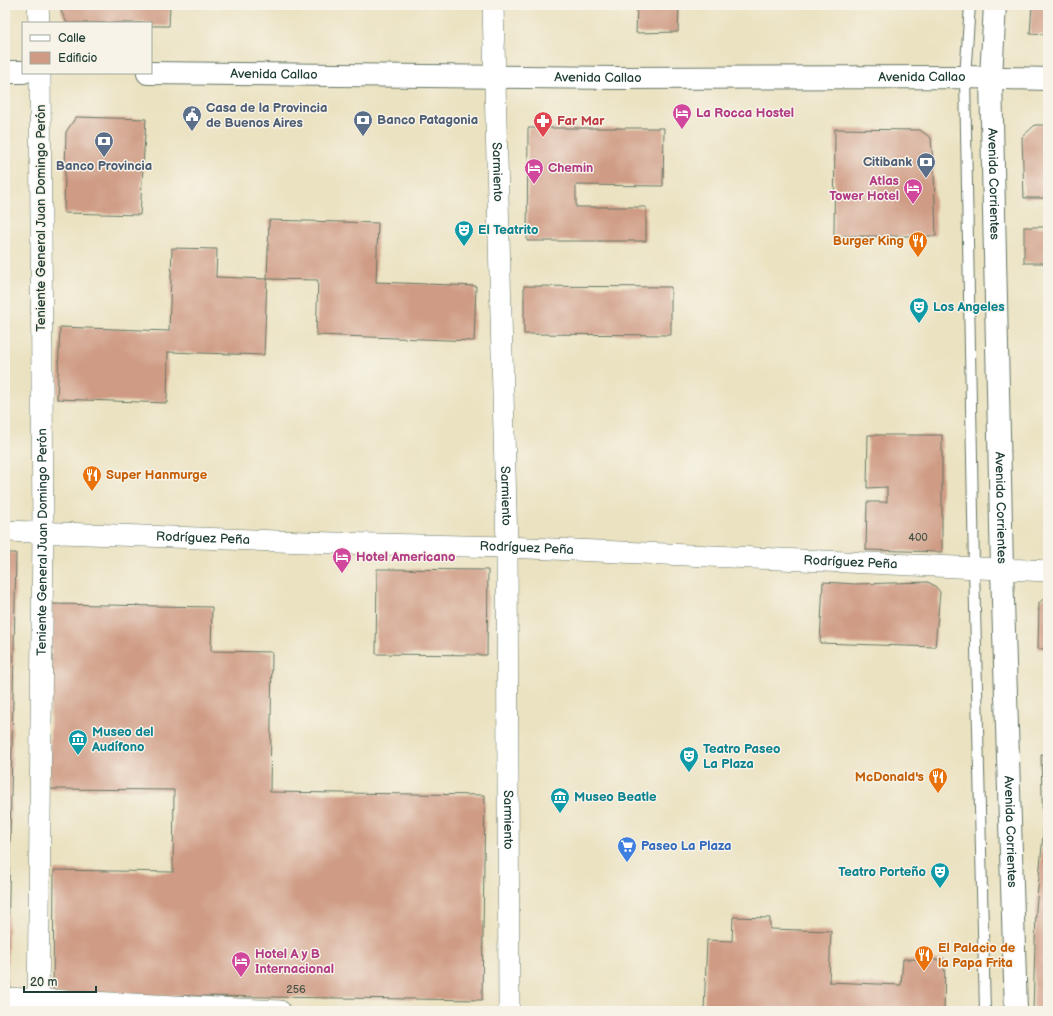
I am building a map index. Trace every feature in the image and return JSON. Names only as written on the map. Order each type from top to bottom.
[{"type":"main road","name":"Avenida Corrientes","points":[[995,5],[991,77],[1002,569],[1016,1011]]},
{"type":"main road","points":[[5,72],[22,72]]},
{"type":"main road","name":"Avenida Callao","points":[[152,73],[616,78],[991,77],[1048,79]]},
{"type":"street","points":[[38,5],[39,22]]},
{"type":"street","name":"Sarmiento","points":[[493,5],[507,547],[509,1011]]},
{"type":"street","name":"Teniente General Juan Domingo Perón","points":[[37,1005],[43,533],[40,74]]},
{"type":"street","name":"Rodríguez Peña","points":[[5,531],[334,543],[507,547],[1048,571]]},
{"type":"street","points":[[5,998],[37,1005],[280,1011]]},
{"type":"lane","name":"Avenida Corrientes","points":[[970,5],[965,77],[974,568],[985,1011]]},
{"type":"building","points":[[61,5],[170,5],[169,26],[152,26],[152,22],[66,22],[61,11]]},
{"type":"building","points":[[637,5],[679,5],[678,32],[636,33]]},
{"type":"building","points":[[1032,5],[1048,5],[1048,35],[1030,34]]},
{"type":"building","name":"Banco Provincia","points":[[76,117],[146,119],[140,215],[64,213],[66,132]]},
{"type":"building","points":[[1035,125],[1048,125],[1048,198],[1024,198],[1022,137]]},
{"type":"building","points":[[528,128],[664,128],[663,186],[576,185],[576,207],[646,207],[646,241],[527,241]]},
{"type":"building","points":[[835,129],[920,130],[931,138],[934,173],[936,236],[834,236]]},
{"type":"building","points":[[269,220],[378,223],[376,282],[476,286],[474,341],[316,335],[318,280],[267,279]]},
{"type":"building","points":[[1024,227],[1048,227],[1048,263],[1024,263]]},
{"type":"building","points":[[172,248],[217,249],[216,277],[267,279],[264,355],[168,352],[167,403],[57,399],[60,327],[169,331]]},
{"type":"building","points":[[524,286],[671,287],[671,335],[524,334]]},
{"type":"building","points":[[868,435],[942,435],[942,552],[866,550],[867,502],[887,502],[887,487],[867,488]]},
{"type":"building","points":[[5,553],[16,553],[7,989],[5,989]]},
{"type":"building","points":[[377,569],[488,570],[487,655],[376,654]]},
{"type":"building","points":[[823,582],[855,584],[928,582],[935,586],[940,592],[935,647],[820,643]]},
{"type":"building","points":[[1048,595],[1048,649],[1038,649],[1039,603]]},
{"type":"building","points":[[52,604],[212,607],[211,651],[272,652],[270,792],[485,795],[482,1000],[53,994],[54,870],[173,872],[174,790],[49,789]]},
{"type":"building","points":[[1041,754],[1048,755],[1048,1011],[1033,1011],[1036,909],[1043,835]]},
{"type":"building","points":[[733,917],[770,918],[770,929],[831,931],[829,982],[901,985],[903,959],[945,960],[944,1011],[704,1011],[707,940],[732,941]]},
{"type":"place","name":"La Rocca Hostel","points":[[682,130]]},
{"type":"place","name":"Casa de la Provincia de Buenos Aires","points":[[192,132]]},
{"type":"place","name":"Banco Patagonia","points":[[363,137]]},
{"type":"place","name":"Far Mar","points":[[543,138]]},
{"type":"place","name":"Banco Provincia","points":[[104,158]]},
{"type":"place","name":"Citibank","points":[[926,179]]},
{"type":"place","name":"Chemin","points":[[534,185]]},
{"type":"place","name":"Atlas Tower Hotel","points":[[913,205]]},
{"type":"place","name":"El Teatrito","points":[[464,247]]},
{"type":"place","name":"Burger King","points":[[918,258]]},
{"type":"place","name":"Los Angeles","points":[[919,324]]},
{"type":"place","name":"Super Hanmurge","points":[[92,492]]},
{"type":"place","name":"Hotel Americano","points":[[342,574]]},
{"type":"place","name":"Museo del Audífono","points":[[78,756]]},
{"type":"place","name":"Teatro Paseo La Plaza","points":[[689,773]]},
{"type":"place","name":"McDonald's","points":[[938,794]]},
{"type":"place","name":"Museo Beatle","points":[[560,814]]},
{"type":"place","name":"Paseo La Plaza","points":[[627,863]]},
{"type":"place","name":"Teatro Porteño","points":[[940,889]]},
{"type":"place","name":"El Palacio de la Papa Frita","points":[[924,972]]},
{"type":"place","name":"Hotel A y B Internacional","points":[[241,978]]}]
